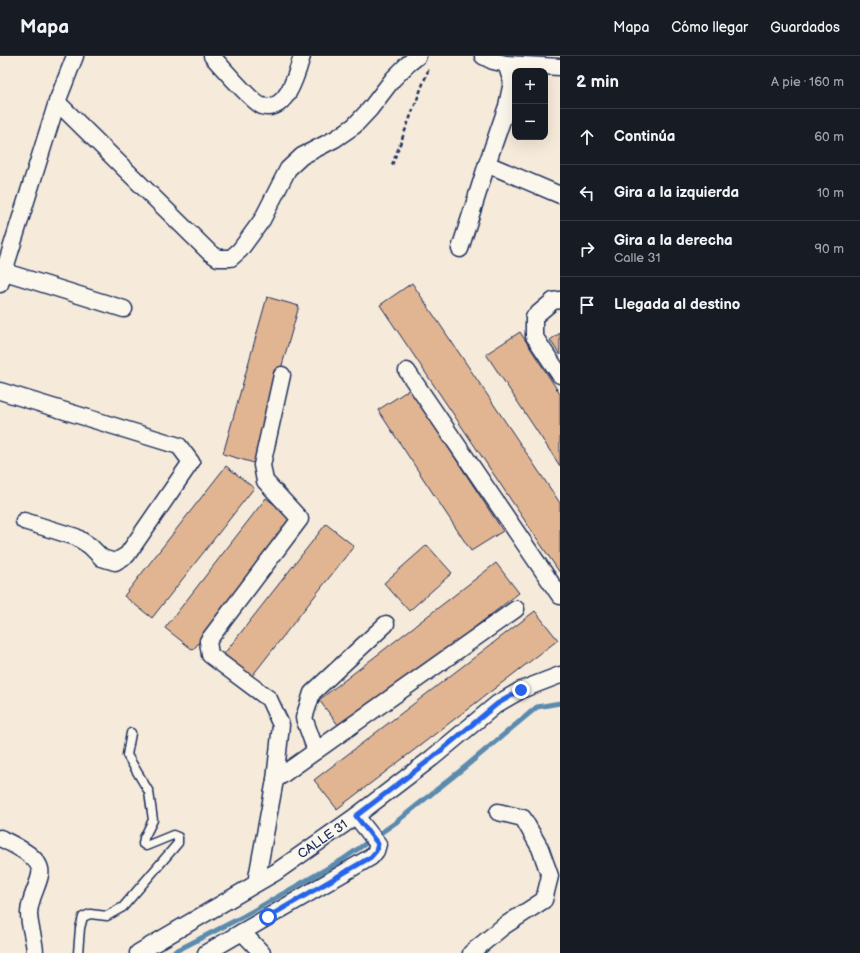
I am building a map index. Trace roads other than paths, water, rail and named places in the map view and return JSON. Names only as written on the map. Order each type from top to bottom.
[{"type":"street","points":[[75,56],[57,102],[2,278],[124,309]]},
{"type":"street","points":[[212,56],[261,106],[272,107],[285,98],[296,77],[302,56]]},
{"type":"street","points":[[483,56],[493,61],[506,64],[560,67]]},
{"type":"street","points":[[57,102],[209,252],[218,258],[230,258],[240,250],[262,220],[288,169],[302,156],[335,139],[354,126],[370,110],[393,79],[408,64],[425,60]]},
{"type":"street","points":[[460,249],[507,106],[512,82],[506,64]]},
{"type":"street","points":[[487,164],[560,195]]},
{"type":"street","points":[[560,300],[554,302],[534,317],[534,336],[560,375]]},
{"type":"street","points":[[407,370],[560,596]]},
{"type":"street","points":[[256,883],[275,780],[281,725],[269,699],[210,655],[208,642],[300,519],[265,481],[262,465],[282,375]]},
{"type":"street","points":[[0,391],[179,446],[191,462],[127,555],[115,562],[102,558],[90,546],[76,537],[24,521]]},
{"type":"street","points":[[275,780],[516,608]]},
{"type":"street","points":[[316,751],[304,718],[312,692],[386,624]]},
{"type":"street","name":"CALLE 31","points":[[138,953],[276,872],[356,816],[432,758],[497,704],[521,690],[560,675]]},
{"type":"street","points":[[471,953],[504,926],[544,900],[550,876],[540,848],[523,818],[498,812]]},
{"type":"street","points":[[206,953],[371,857],[376,851],[378,844],[356,816]]},
{"type":"street","points":[[0,838],[18,847],[32,857],[40,866],[41,874],[31,899],[29,915],[35,953]]},
{"type":"street","points":[[242,932],[262,953]]},
{"type":"lane","points":[[78,953],[80,928],[84,917],[90,914],[107,916],[122,908],[178,842],[178,837],[173,835],[146,846],[143,844],[144,838],[153,820],[150,792],[127,756],[130,733]]},
{"type":"waterway","points":[[172,953],[244,916],[342,860],[395,823],[537,707],[560,703]]}]
